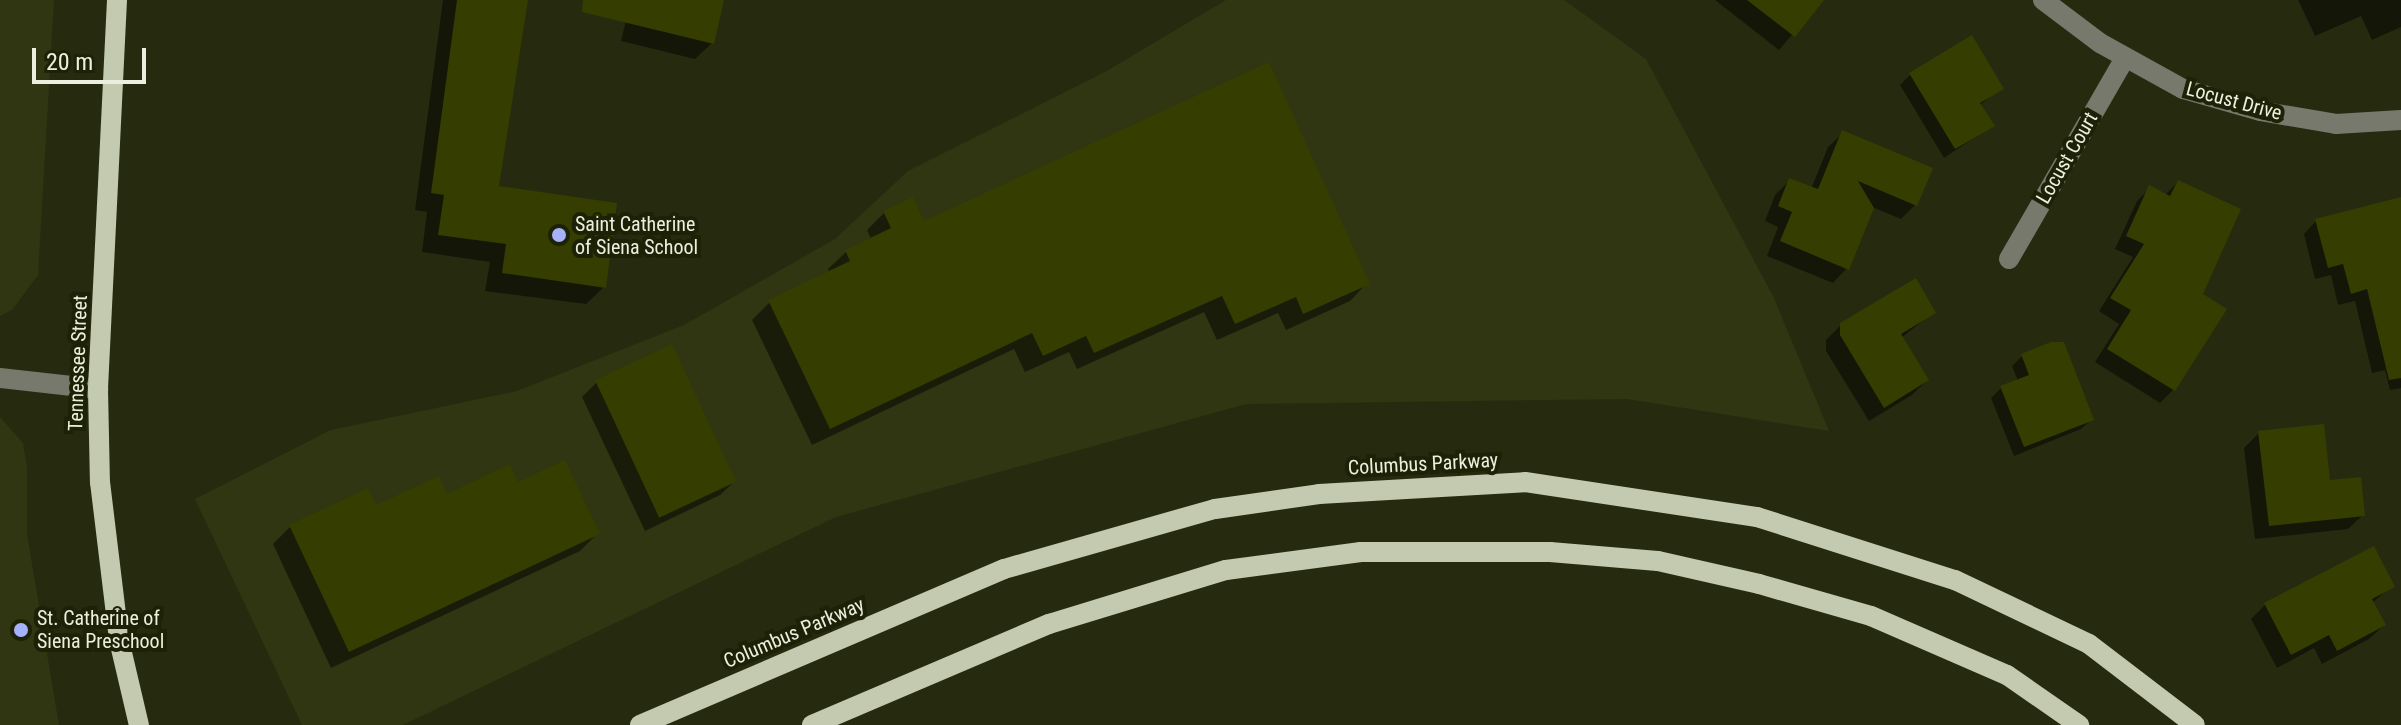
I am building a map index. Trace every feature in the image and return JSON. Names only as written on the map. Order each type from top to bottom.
[{"type":"main road","name":"Tennessee Street","points":[[117,0],[98,389],[100,482],[119,640],[139,725]]},
{"type":"main road","name":"Columbus Parkway","points":[[640,725],[1004,569],[1215,509],[1319,494],[1525,482],[1757,517],[1955,580],[2089,644],[2195,725]]},
{"type":"main road","points":[[812,725],[1049,624],[1226,570],[1361,552],[1534,552],[1658,561],[1759,584],[1871,616],[2007,675],[2079,725]]},
{"type":"street","name":"Locust Drive","points":[[2043,0],[2125,58],[2183,89],[2260,111],[2336,124],[2401,120]]},
{"type":"street","name":"Locust Court","points":[[2009,259],[2125,58]]},
{"type":"street","points":[[0,378],[98,389]]},
{"type":"shaded area","points":[[0,0],[54,0],[38,275],[12,310],[0,316]]},
{"type":"shaded area","points":[[1226,0],[1564,0],[1646,59],[1773,296],[1829,431],[1627,399],[1246,404],[836,517],[403,725],[302,725],[195,499],[331,430],[517,391],[684,325],[835,239],[908,171],[1105,72]]},
{"type":"shaded area","name":"St. Catherine of Siena Preschool","points":[[0,417],[23,443],[27,467],[27,534],[59,725],[0,725]]},
{"type":"building","points":[[457,0],[528,0],[499,186],[617,203],[606,288],[502,273],[506,244],[438,235],[444,195],[431,193]]},
{"type":"building","points":[[583,0],[724,0],[714,44],[582,12]]},
{"type":"building","points":[[1747,0],[1824,0],[1795,37]]},
{"type":"building","points":[[1972,35],[2004,89],[1980,103],[1995,126],[1955,149],[1909,73]]},
{"type":"building","points":[[1269,62],[1370,284],[1303,314],[1296,297],[1235,324],[1222,296],[1094,353],[1086,336],[1043,356],[1032,333],[830,429],[768,300],[850,261],[845,250],[891,228],[883,211],[913,197],[924,221]]},
{"type":"building","points":[[1842,130],[1933,168],[1917,206],[1858,181],[1874,208],[1849,270],[1780,241],[1792,212],[1778,206],[1789,178],[1818,189]]},
{"type":"building","points":[[2178,180],[2241,209],[2203,294],[2227,309],[2175,391],[2107,349],[2131,310],[2110,298],[2144,244],[2126,236],[2149,185],[2170,196]]},
{"type":"building","points":[[2401,197],[2401,378],[2389,380],[2367,289],[2351,294],[2343,264],[2328,268],[2315,219]]},
{"type":"building","points":[[1916,278],[1936,313],[1901,334],[1929,380],[1884,408],[1840,335],[1840,323]]},
{"type":"building","points":[[2051,342],[2064,342],[2094,420],[2024,447],[2000,386],[2029,375],[2021,354]]},
{"type":"building","points":[[672,344],[736,482],[659,518],[595,380]]},
{"type":"building","points":[[2324,424],[2330,480],[2361,477],[2365,516],[2269,526],[2258,431]]},
{"type":"building","points":[[565,460],[600,534],[349,652],[289,525],[368,488],[376,505],[439,476],[447,494],[510,464],[518,482]]},
{"type":"building","points":[[2374,546],[2395,587],[2372,599],[2386,625],[2337,651],[2329,635],[2291,655],[2264,603]]},
{"type":"place","name":"Saint Catherine of Siena School","points":[[559,235]]},
{"type":"place","name":"St. Catherine of Siena Preschool","points":[[21,630]]}]
